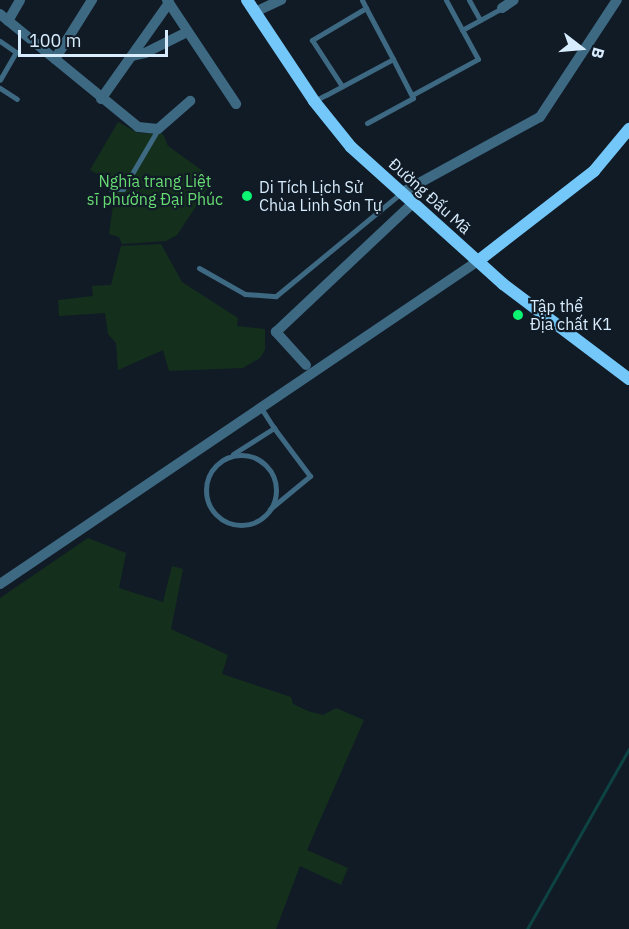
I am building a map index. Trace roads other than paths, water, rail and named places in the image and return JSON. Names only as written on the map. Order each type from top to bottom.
[{"type":"street","points":[[20,0],[4,17],[128,121],[158,129],[190,101]]},
{"type":"street","points":[[55,59],[92,0]]},
{"type":"street","name":"Đường Đấu Mã","points":[[247,0],[314,101],[343,139],[503,284],[629,378]]},
{"type":"street","points":[[255,12],[281,0]]},
{"type":"street","points":[[502,8],[514,0]]},
{"type":"street","points":[[402,194],[540,117],[617,0]]},
{"type":"street","points":[[102,99],[168,1],[236,104]]},
{"type":"street","points":[[132,56],[146,53],[187,32]]},
{"type":"street","points":[[0,584],[478,261],[594,171],[629,129]]},
{"type":"street","points":[[306,365],[276,332],[413,203]]},
{"type":"lane","points":[[362,0],[412,95]]},
{"type":"lane","points":[[368,123],[413,98],[412,95],[478,59],[446,0]]},
{"type":"lane","points":[[469,0],[480,20]]},
{"type":"lane","points":[[342,86],[312,40],[366,8]]},
{"type":"lane","points":[[462,30],[502,8]]},
{"type":"lane","points":[[0,40],[16,52],[0,80]]},
{"type":"lane","points":[[314,101],[393,59]]},
{"type":"lane","points":[[0,87],[17,99]]},
{"type":"lane","points":[[111,189],[123,189],[158,129]]},
{"type":"lane","points":[[199,268],[245,294],[276,296],[402,194]]},
{"type":"lane","points":[[261,408],[310,476],[267,512],[243,524],[225,521],[214,512],[207,495],[207,481],[217,465],[274,428]]},
{"type":"lane","points":[[228,457],[252,457],[270,472],[275,495],[267,512]]},
{"type":"waterway","points":[[527,929],[629,749]]},
{"type":"place","name":"Di Tích Lịch Sử Chùa Linh Sơn Tự","points":[[247,196]]},
{"type":"place","name":"Tập thể Địa chất K1","points":[[518,315]]},
{"type":"park label","name":"Nghĩa trang Liệt sĩ phường Đại Phúc","points":[[155,190]]}]
